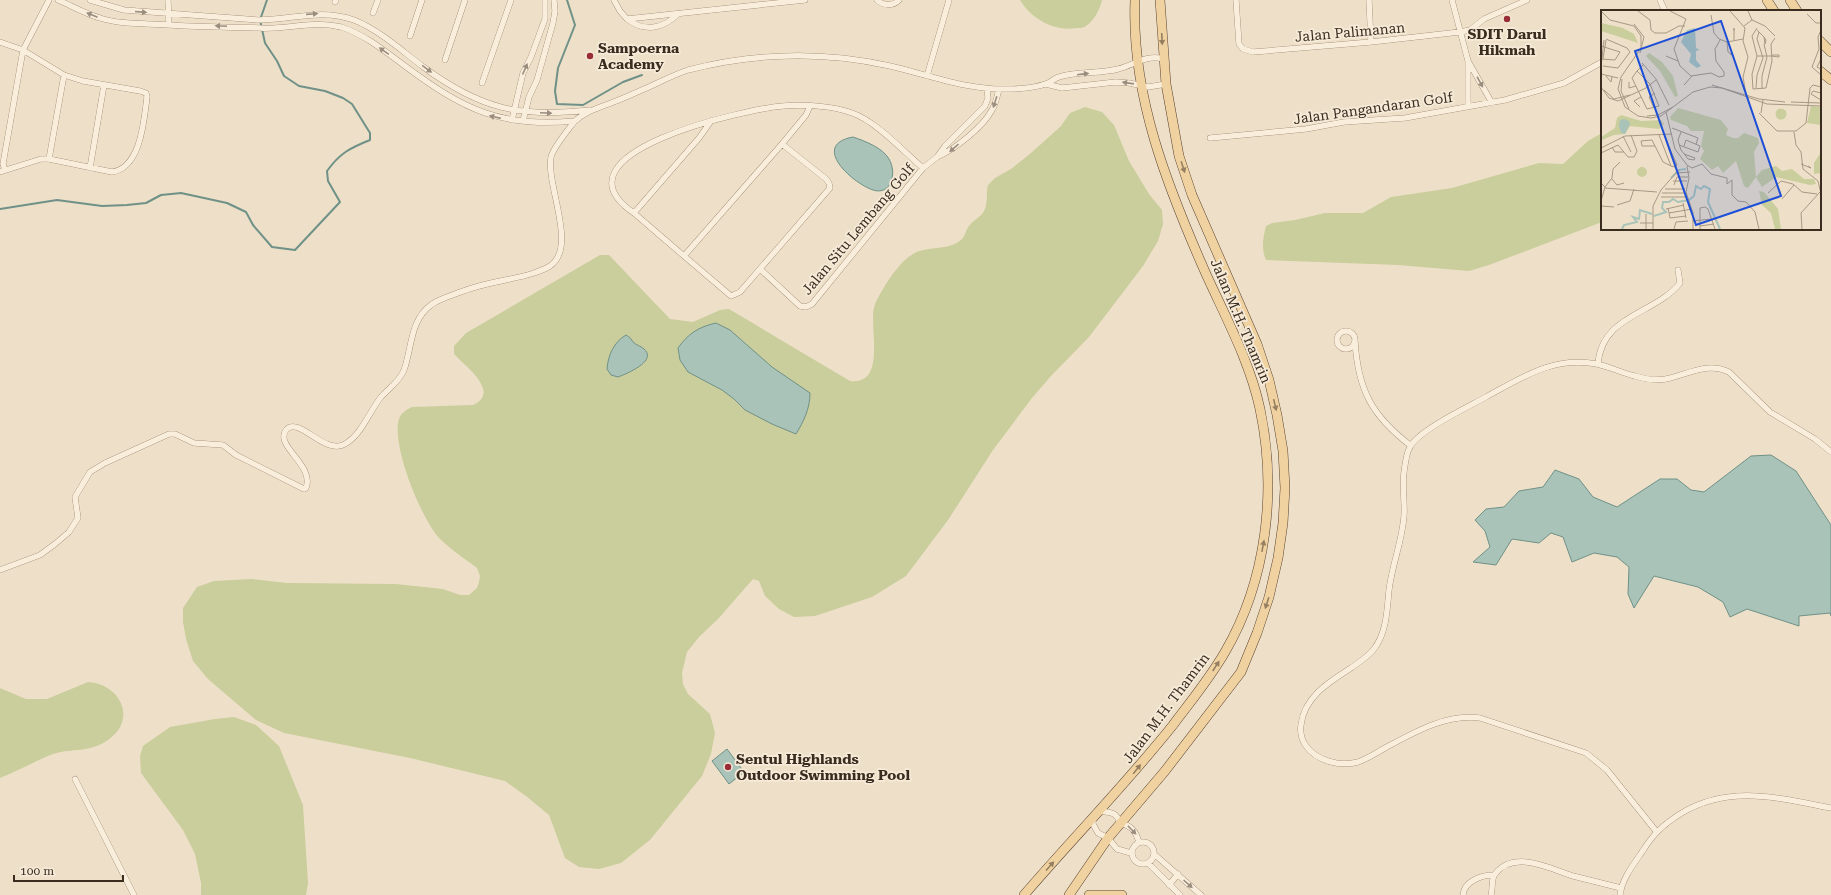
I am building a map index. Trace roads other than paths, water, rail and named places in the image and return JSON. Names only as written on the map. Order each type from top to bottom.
[{"type":"main road","name":"Jalan M.H. Thamrin","points":[[1024,895],[1131,776],[1200,691],[1226,651],[1242,618],[1255,581],[1267,520],[1268,481],[1266,444],[1260,408],[1252,379],[1191,240],[1168,183],[1152,133],[1138,63],[1135,0]]},
{"type":"main road","name":"Jalan M.H. Thamrin","points":[[1069,895],[1108,838],[1165,771],[1241,672],[1257,633],[1269,597],[1284,523],[1285,488],[1282,451],[1277,415],[1269,380],[1239,301],[1192,195],[1180,156],[1166,84],[1163,59],[1160,0]]},
{"type":"main road","points":[[1767,0],[1773,10]]},
{"type":"main road","points":[[1790,0],[1797,10]]},
{"type":"main road","points":[[1822,72],[1831,80]]},
{"type":"main road","points":[[1089,895],[1122,895]]},
{"type":"street","points":[[0,42],[23,50],[64,75],[146,93],[147,97],[138,149],[134,157],[116,172],[49,159],[41,159],[3,171],[23,50],[37,26],[48,0]]},
{"type":"street","points":[[58,0],[99,18],[130,23],[260,28],[322,24],[342,28],[380,48],[424,80],[470,108],[490,116],[512,120],[556,123],[575,121]]},
{"type":"street","points":[[90,0],[124,10],[258,20],[274,20],[309,14],[323,14],[354,20],[392,43],[429,71],[469,97],[489,104],[525,112],[558,113],[592,110],[610,104],[686,71],[736,60],[779,56],[850,58],[927,76],[958,85],[988,89],[1046,84],[1062,88],[1116,82],[1154,87],[1166,84]]},
{"type":"street","points":[[168,0],[169,24]]},
{"type":"street","points":[[373,13],[378,0]]},
{"type":"street","points":[[410,36],[422,0]]},
{"type":"street","points":[[445,60],[466,0]]},
{"type":"street","points":[[482,83],[511,0]]},
{"type":"street","points":[[512,120],[523,73],[531,57],[545,19],[545,0]]},
{"type":"street","points":[[523,121],[529,97],[537,80],[554,16],[554,0]]},
{"type":"street","points":[[614,0],[620,11],[627,19],[636,24],[650,28],[666,24],[679,13]]},
{"type":"street","points":[[627,19],[805,0]]},
{"type":"street","points":[[877,0],[879,2],[889,4],[894,4],[899,0]]},
{"type":"street","points":[[927,76],[949,0]]},
{"type":"street","name":"Jalan Palimanan","points":[[1236,0],[1237,35],[1239,44],[1243,49],[1252,52],[1371,42],[1460,32],[1470,30],[1484,19],[1527,0]]},
{"type":"street","points":[[1369,0],[1371,42]]},
{"type":"street","points":[[1452,0],[1468,61],[1492,103]]},
{"type":"street","points":[[1660,0],[1665,10]]},
{"type":"street","points":[[531,57],[542,60]]},
{"type":"street","points":[[1046,84],[1059,77],[1114,70],[1138,63],[1150,57],[1163,59]]},
{"type":"street","points":[[1468,61],[1468,107]]},
{"type":"street","name":"Jalan Pangandaran Golf","points":[[1210,138],[1306,129],[1344,122],[1406,118],[1492,103],[1564,83],[1601,63]]},
{"type":"street","points":[[49,159],[64,75]]},
{"type":"street","points":[[90,168],[104,85]]},
{"type":"street","name":"Jalan Situ Lembang Golf","points":[[760,269],[800,306],[809,306],[923,168],[937,157],[945,146],[985,106],[988,98],[988,89]]},
{"type":"street","name":"Jalan Situ Lembang Golf","points":[[937,157],[950,152],[983,122],[993,109],[999,89]]},
{"type":"street","points":[[519,94],[529,97]]},
{"type":"street","points":[[782,144],[826,179],[830,188],[738,294],[731,296],[614,195],[612,183],[614,172],[617,167],[629,156],[659,139],[682,129],[711,121],[764,108],[784,106],[810,106],[842,110],[861,116],[872,123],[923,168]]},
{"type":"street","points":[[684,256],[782,144],[801,121],[810,106]]},
{"type":"street","points":[[0,570],[40,555],[70,532],[78,518],[75,496],[90,472],[104,463],[169,434],[175,434],[194,443],[223,445],[236,455],[304,489],[306,488],[308,476],[287,447],[284,434],[286,430],[291,427],[297,427],[323,443],[334,447],[343,446],[354,436],[383,395],[401,376],[405,368],[414,331],[424,311],[431,305],[462,291],[485,284],[525,276],[550,266],[557,260],[561,249],[562,238],[554,196],[551,156],[555,147],[575,121],[592,110]]},
{"type":"street","points":[[634,213],[699,138],[711,121]]},
{"type":"street","points":[[967,123],[973,131]]},
{"type":"street","points":[[1598,364],[1603,343],[1611,332],[1624,320],[1673,291],[1680,283],[1678,270]]},
{"type":"street","points":[[1356,341],[1360,378],[1367,400],[1376,414],[1387,426],[1410,445]]},
{"type":"street","points":[[1656,831],[1607,770],[1586,753],[1480,718],[1462,717],[1440,722],[1401,739],[1359,762],[1345,764],[1331,762],[1306,746],[1300,734],[1301,721],[1305,708],[1311,698],[1350,668],[1366,658],[1375,648],[1381,637],[1388,608],[1392,573],[1402,534],[1404,516],[1404,471],[1410,445],[1446,418],[1512,382],[1546,366],[1567,362],[1598,364],[1629,375],[1655,380],[1674,377],[1705,368],[1722,369],[1729,372],[1770,412],[1815,439],[1831,452]]},
{"type":"street","points":[[75,779],[134,895]]},
{"type":"street","points":[[1620,895],[1621,888],[1632,866],[1656,831],[1699,803],[1730,796],[1748,795],[1770,797],[1831,808]]},
{"type":"street","points":[[1132,853],[1117,849],[1108,838],[1098,833],[1094,824],[1096,815],[1115,814],[1120,823],[1133,828],[1139,843]]},
{"type":"street","points":[[1148,863],[1138,864],[1133,859],[1132,853],[1135,845],[1139,843],[1150,844],[1154,854],[1201,895]]},
{"type":"street","points":[[1148,863],[1154,854]]},
{"type":"street","points":[[1463,895],[1466,887],[1477,879],[1494,875],[1502,868],[1509,865],[1527,862],[1621,888]]},
{"type":"street","points":[[1148,863],[1180,895]]},
{"type":"street","points":[[1169,885],[1178,874]]},
{"type":"street","points":[[1491,895],[1494,875]]},
{"type":"waterway","points":[[0,209],[57,200],[102,206],[127,205],[146,203],[161,195],[181,193],[227,203],[246,212],[253,225],[272,247],[295,250],[340,202],[328,181],[327,171],[341,155],[370,140],[370,133],[352,104],[343,98],[325,91],[299,86],[284,76],[277,61],[265,43],[260,20],[267,0]]},
{"type":"waterway","points":[[567,0],[575,25],[558,68],[555,91],[557,104],[583,105],[623,82],[642,75]]},
{"type":"place","name":"SDIT Darul Hikmah","points":[[1507,19]]},
{"type":"place","name":"Sampoerna Academy","points":[[590,56]]},
{"type":"place","name":"Sentul Highlands Outdoor Swimming Pool","points":[[728,767]]}]
